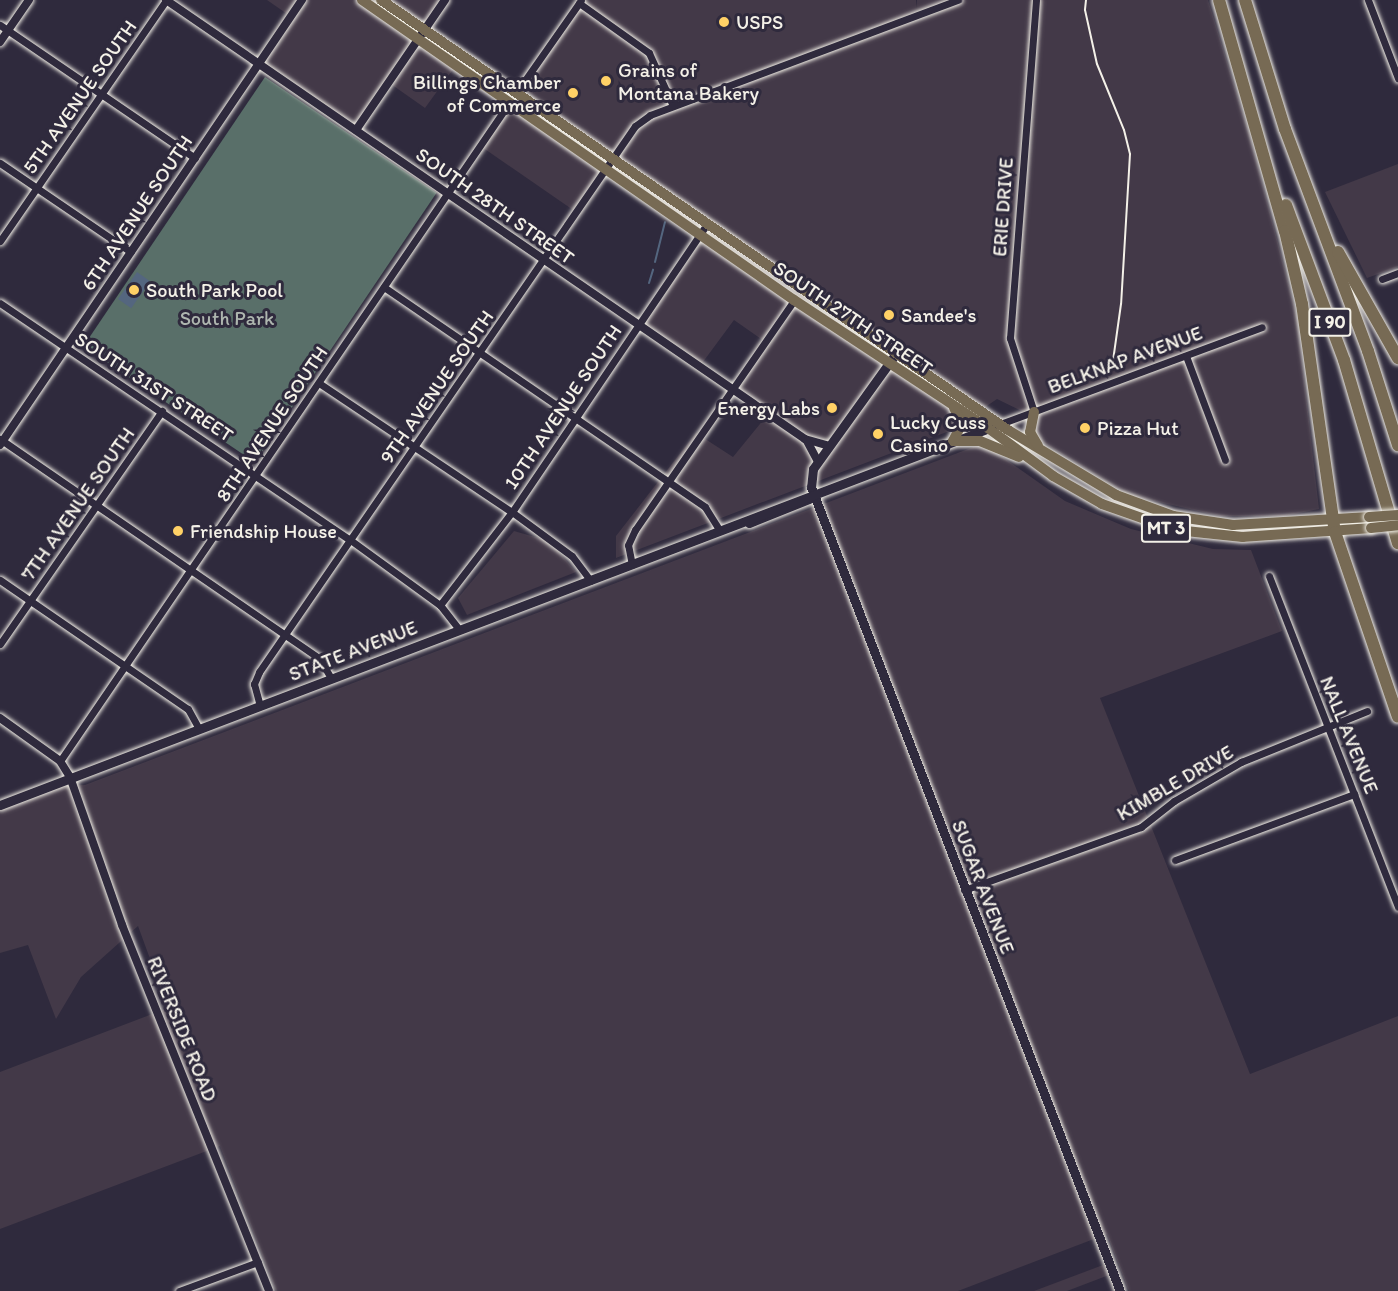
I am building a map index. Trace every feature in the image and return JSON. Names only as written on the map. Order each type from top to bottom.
[{"type":"highway","name":"I 90","points":[[1219,0],[1250,105],[1344,360],[1398,543]]},
{"type":"highway","name":"I 90","points":[[1245,0],[1285,129],[1368,351],[1398,445]]},
{"type":"highway","points":[[1250,105],[1302,304],[1334,526],[1398,717]]},
{"type":"highway","points":[[1285,129],[1336,247],[1398,358]]},
{"type":"main road","name":"SOUTH 27TH STREET","points":[[362,0],[516,93],[1000,424],[1116,495],[1189,520],[1253,526],[1371,528],[1398,525]]},
{"type":"main road","name":"SOUTH 27TH STREET","points":[[381,0],[508,103],[888,364],[988,428],[1041,467],[1102,504],[1176,530],[1243,537],[1334,526]]},
{"type":"main road","points":[[813,496],[810,478],[818,462],[897,352]]},
{"type":"main road","points":[[952,405],[962,423],[953,441],[982,442],[1041,467]]},
{"type":"main road","points":[[1034,412],[1030,432],[1045,453]]},
{"type":"main road","name":"STATE AVENUE","points":[[0,804],[720,531],[781,512],[813,496],[1000,424]]},
{"type":"main road","name":"SUGAR AVENUE","points":[[813,496],[1120,1291]]},
{"type":"main road","name":"MT 3","points":[[1334,526],[1369,517],[1398,515]]},
{"type":"street","points":[[0,42],[29,0]]},
{"type":"street","name":"SOUTH 28TH STREET","points":[[166,0],[805,439],[829,446]]},
{"type":"street","name":"5TH AVENUE SOUTH","points":[[0,241],[166,0]]},
{"type":"street","name":"6TH AVENUE SOUTH","points":[[1,442],[302,0]]},
{"type":"street","points":[[356,130],[445,0]]},
{"type":"street","name":"9TH AVENUE SOUTH","points":[[260,706],[255,680],[543,259],[641,120],[958,0]]},
{"type":"street","name":"ERIE DRIVE","points":[[1034,412],[1010,338],[1036,0]]},
{"type":"street","points":[[1368,0],[1398,78]]},
{"type":"street","points":[[516,93],[580,2],[649,53],[673,106]]},
{"type":"street","points":[[0,25],[195,158]]},
{"type":"street","name":"8TH AVENUE SOUTH","points":[[60,761],[191,573],[508,103]]},
{"type":"street","points":[[0,163],[131,252]]},
{"type":"street","name":"10TH AVENUE SOUTH","points":[[440,605],[512,512],[698,233],[707,224]]},
{"type":"street","points":[[1382,279],[1398,273]]},
{"type":"street","points":[[384,287],[482,351],[710,512],[720,531]]},
{"type":"street","points":[[632,565],[628,552],[630,539],[794,300]]},
{"type":"street","name":"SOUTH 31ST STREET","points":[[0,303],[65,349],[162,411],[350,539],[440,605],[459,629]]},
{"type":"street","name":"BELKNAP AVENUE","points":[[1000,424],[1262,327]]},
{"type":"street","points":[[1186,356],[1225,460]]},
{"type":"street","points":[[319,383],[512,512],[572,556],[591,580]]},
{"type":"street","name":"7TH AVENUE SOUTH","points":[[0,644],[162,411]]},
{"type":"street","name":"SOUTH 28TH STREET","points":[[805,439],[818,462]]},
{"type":"street","points":[[1,442],[325,663],[331,678]]},
{"type":"street","name":"NALL AVENUE","points":[[1269,576],[1398,907]]},
{"type":"street","points":[[0,580],[188,710],[200,729]]},
{"type":"street","name":"KIMBLE DRIVE","points":[[964,890],[1141,827],[1174,801],[1241,762],[1367,711]]},
{"type":"street","points":[[0,718],[60,761]]},
{"type":"street","name":"RIVERSIDE ROAD","points":[[60,761],[70,777],[122,925],[269,1291]]},
{"type":"street","points":[[1175,860],[1354,794]]},
{"type":"street","points":[[179,1291],[258,1262]]},
{"type":"shaded area","points":[[267,0],[444,0],[419,37],[457,64],[425,108],[388,82],[356,130],[259,63],[290,16]]},
{"type":"shaded area","points":[[581,0],[916,0],[916,8],[917,0],[1208,0],[1250,136],[1297,316],[1319,509],[1284,516],[1220,516],[1128,495],[1039,440],[1032,429],[1036,418],[997,399],[952,430],[616,558],[616,536],[696,433],[733,457],[768,414],[732,388],[764,341],[734,320],[700,366],[639,324],[698,234],[605,170],[576,212],[479,145]]},
{"type":"shaded area","points":[[1398,164],[1398,267],[1367,278],[1325,192]]},
{"type":"shaded area","points":[[976,446],[991,449],[1065,501],[1131,529],[1213,549],[1251,550],[1282,631],[1100,698],[1250,1074],[1398,1016],[1398,1291],[1129,1291],[1107,1234],[958,1291],[276,1291],[220,1146],[0,1229],[0,1072],[168,1008],[138,926],[81,977],[56,1019],[28,945],[0,953],[0,810],[61,786],[85,785]]},
{"type":"shaded area","points":[[514,531],[549,541],[576,572],[467,615],[458,598]]},
{"type":"shaded area","points":[[1103,1265],[1109,1275],[1067,1291],[1034,1291]]},
{"type":"green space","name":"South Park","points":[[265,77],[437,193],[255,462],[83,346]]},
{"type":"water","name":"South Park Pool","points":[[137,272],[150,281],[131,308],[118,299]]},
{"type":"waterway","points":[[655,262],[665,222]]},
{"type":"waterway","points":[[649,283],[653,270]]},
{"type":"railway","points":[[1086,0],[1085,10],[1097,64],[1124,130],[1130,154],[1121,304],[1113,361]]},
{"type":"place","name":"USPS","points":[[724,22]]},
{"type":"place","name":"Grains of Montana Bakery","points":[[606,81]]},
{"type":"place","name":"Billings Chamber of Commerce","points":[[573,93]]},
{"type":"place","name":"South Park Pool","points":[[134,290]]},
{"type":"place","name":"Sandee's","points":[[889,315]]},
{"type":"place","name":"Energy Labs","points":[[832,408]]},
{"type":"place","name":"Pizza Hut","points":[[1085,428]]},
{"type":"place","name":"Lucky Cuss Casino","points":[[878,434]]},
{"type":"place","name":"Friendship House","points":[[178,531]]}]
